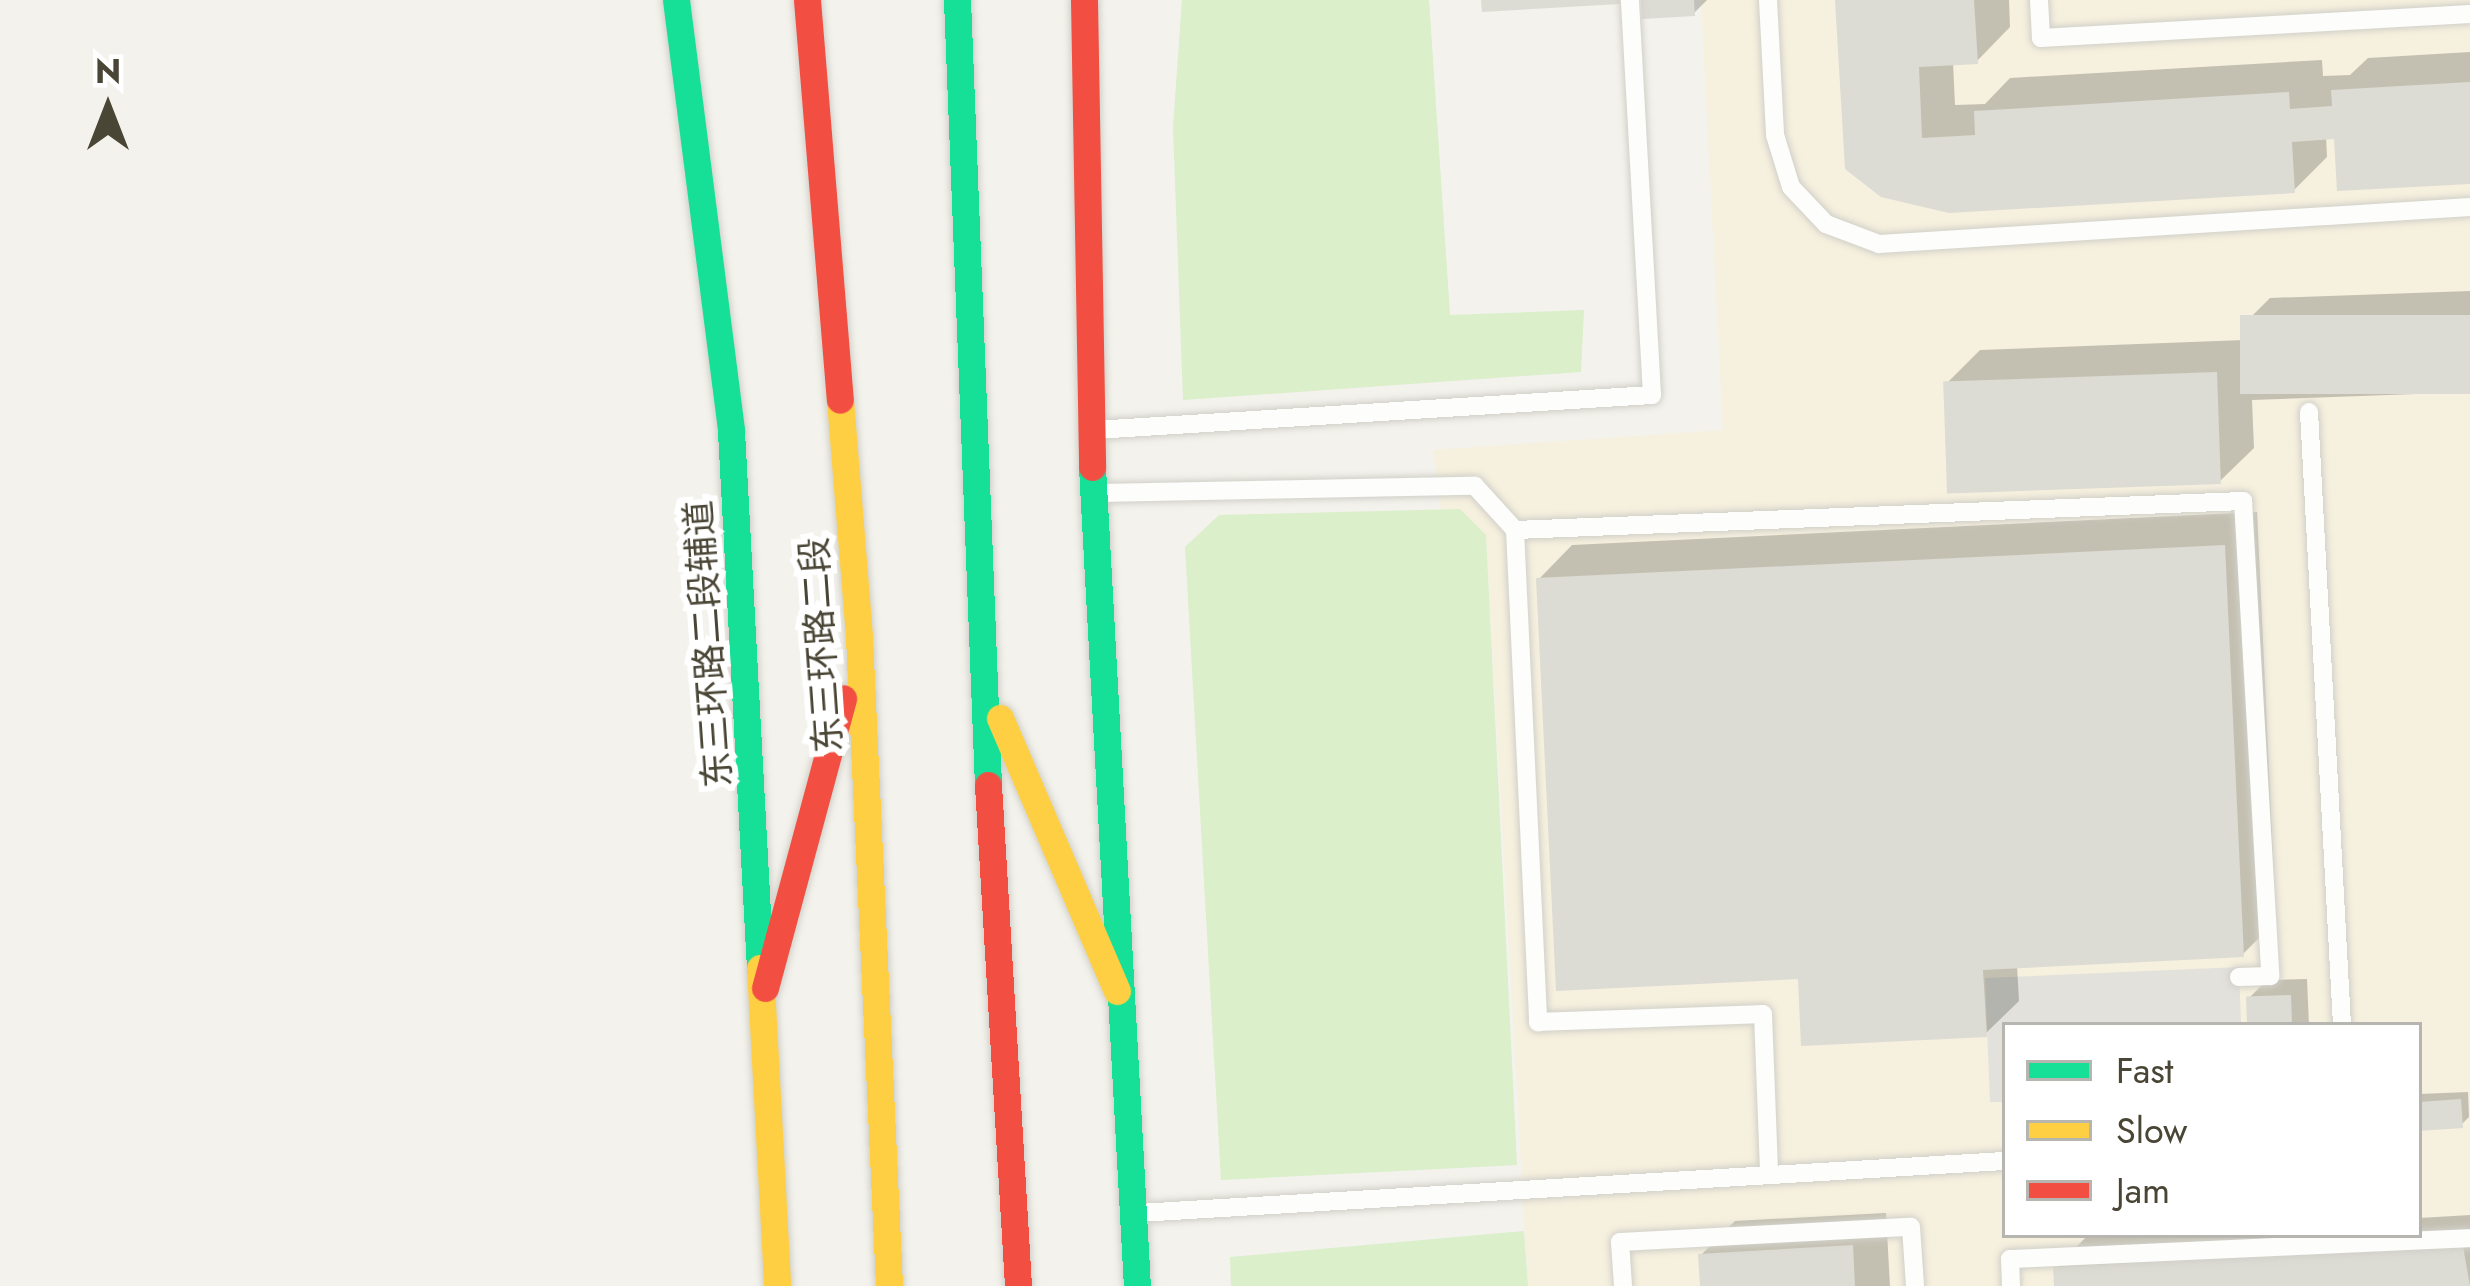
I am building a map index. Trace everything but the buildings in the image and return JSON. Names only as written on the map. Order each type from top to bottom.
[{"type":"main road","name":"东三环路二段辅道","points":[[676,0],[730,431],[766,988],[777,1286]]},
{"type":"main road","name":"东三环路二段","points":[[807,0],[859,637],[890,1286]]},
{"type":"main road","points":[[957,0],[982,676],[1018,1286]]},
{"type":"main road","points":[[1084,0],[1090,430],[1117,991],[1137,1286]]},
{"type":"main road","points":[[766,988],[859,637]]},
{"type":"main road","points":[[982,676],[1117,991]]},
{"type":"lane","points":[[1090,430],[1652,395],[1630,0]]},
{"type":"lane","points":[[1768,0],[1775,135],[1791,187],[1826,224],[1880,244],[2470,207]]},
{"type":"lane","points":[[2039,0],[2041,38],[2470,14]]},
{"type":"lane","points":[[2309,412],[2342,1022]]},
{"type":"lane","points":[[1094,493],[1475,486],[1516,530],[1538,1022],[1762,1014],[1769,1172]]},
{"type":"lane","points":[[1516,530],[2243,501],[2270,976],[2239,977]]},
{"type":"lane","points":[[1134,1214],[2002,1161]]},
{"type":"lane","points":[[1623,1286],[1620,1242],[1911,1227],[1915,1286]]},
{"type":"lane","points":[[2011,1286],[2010,1259],[2470,1238]]},
{"type":"shaded area","points":[[1701,0],[2470,0],[2470,1286],[1528,1286],[1486,536],[1460,509],[1441,509],[1433,450],[1723,430]]},
{"type":"shaded area","points":[[2239,967],[2241,1022],[2002,1022],[2002,1102],[1990,1102],[1985,978]]},
{"type":"green space","points":[[1182,0],[1429,0],[1450,315],[1584,310],[1581,372],[1183,400],[1173,127]]},
{"type":"green space","points":[[1460,509],[1486,535],[1517,1165],[1221,1180],[1185,547],[1219,515]]},
{"type":"green space","points":[[1524,1231],[1528,1286],[1231,1286],[1230,1257]]},
{"type":"traffic: fast","points":[[676,0],[731,431],[760,968]]},
{"type":"traffic: fast","points":[[957,0],[988,785]]},
{"type":"traffic: fast","points":[[1092,467],[1137,1286]]},
{"type":"traffic: slow","points":[[840,400],[859,637],[889,1286]]},
{"type":"traffic: slow","points":[[1000,718],[1117,991]]},
{"type":"traffic: slow","points":[[760,968],[777,1286]]},
{"type":"traffic: jam","points":[[807,0],[840,400]]},
{"type":"traffic: jam","points":[[1084,0],[1092,467]]},
{"type":"traffic: jam","points":[[765,988],[843,698]]},
{"type":"traffic: jam","points":[[988,785],[1018,1286]]}]
